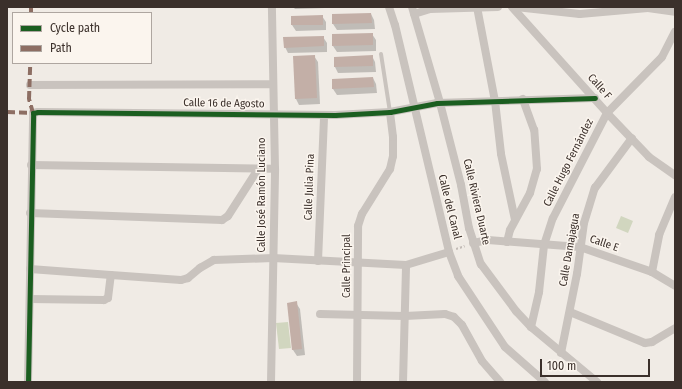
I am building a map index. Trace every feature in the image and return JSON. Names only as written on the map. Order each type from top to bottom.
[{"type":"street","name":"Calle José Ramón Luciano","points":[[272,7],[272,84],[275,169],[272,382]]},
{"type":"street","name":"Calle del Canal","points":[[389,7],[395,25],[458,276],[505,347],[545,382]]},
{"type":"street","points":[[477,7],[495,101],[501,154],[515,220]]},
{"type":"street","points":[[413,10],[498,7]]},
{"type":"street","name":"Calle F","points":[[512,7],[607,113],[649,157],[675,175]]},
{"type":"street","points":[[516,7],[550,9],[580,14],[648,8],[675,12]]},
{"type":"street","name":"Calle Riviera Duarte","points":[[413,10],[438,103],[471,244],[487,273],[531,327],[598,382]]},
{"type":"street","name":"Calle Hugo Fernández","points":[[531,327],[539,292],[544,245],[553,218],[607,113],[662,57],[675,32]]},
{"type":"street","points":[[30,85],[272,84]]},
{"type":"street","name":"Calle 16 de Agosto","points":[[31,165],[33,113],[38,112],[324,115],[390,112],[438,103],[523,99],[595,98]]},
{"type":"street","points":[[507,242],[515,220],[530,193],[537,169],[534,130],[523,99]]},
{"type":"street","name":"Calle Principal","points":[[357,382],[358,226],[362,214],[390,169],[393,143],[390,112]]},
{"type":"street","name":"Calle Julia Pina","points":[[318,261],[324,115]]},
{"type":"street","name":"Calle Damajagua","points":[[561,353],[570,312],[584,223],[595,188],[632,138]]},
{"type":"street","points":[[28,382],[31,165],[275,169]]},
{"type":"street","points":[[30,213],[222,220],[228,216],[258,169]]},
{"type":"street","points":[[652,272],[659,235],[675,197]]},
{"type":"street","name":"Calle E","points":[[471,244],[488,240],[580,247],[652,272],[675,286]]},
{"type":"street","points":[[30,269],[181,280],[188,278],[200,268],[214,260],[273,258],[406,265],[451,252]]},
{"type":"street","points":[[403,382],[406,265]]},
{"type":"street","points":[[30,299],[104,300],[108,298],[111,275]]},
{"type":"street","points":[[570,312],[645,343],[652,342],[675,328]]},
{"type":"street","points":[[320,314],[405,316],[445,314],[454,317],[462,325],[482,361],[500,382]]},
{"type":"lane","points":[[381,54],[390,112]]},
{"type":"path","points":[[451,252],[471,244]]},
{"type":"green space","points":[[621,216],[633,221],[628,233],[616,228]]},
{"type":"green space","points":[[288,322],[291,348],[279,349],[276,323]]},
{"type":"building","points":[[371,13],[372,23],[332,24],[332,14]]},
{"type":"building","points":[[323,15],[323,25],[291,25],[291,16]]},
{"type":"building","points":[[373,33],[373,45],[332,46],[332,34]]},
{"type":"building","points":[[324,36],[324,46],[284,48],[283,37]]},
{"type":"building","points":[[315,55],[317,98],[295,99],[293,56]]},
{"type":"building","points":[[373,55],[373,66],[334,67],[334,57]]},
{"type":"building","points":[[373,77],[374,87],[332,89],[332,79]]},
{"type":"building","points":[[297,301],[302,349],[292,350],[287,303]]},
{"type":"marked path","points":[[31,7],[31,12]]},
{"type":"marked path","points":[[7,112],[33,113],[29,99],[30,64]]},
{"type":"cycle path","points":[[28,382],[33,113],[335,115],[390,112],[437,103],[595,98]]}]
